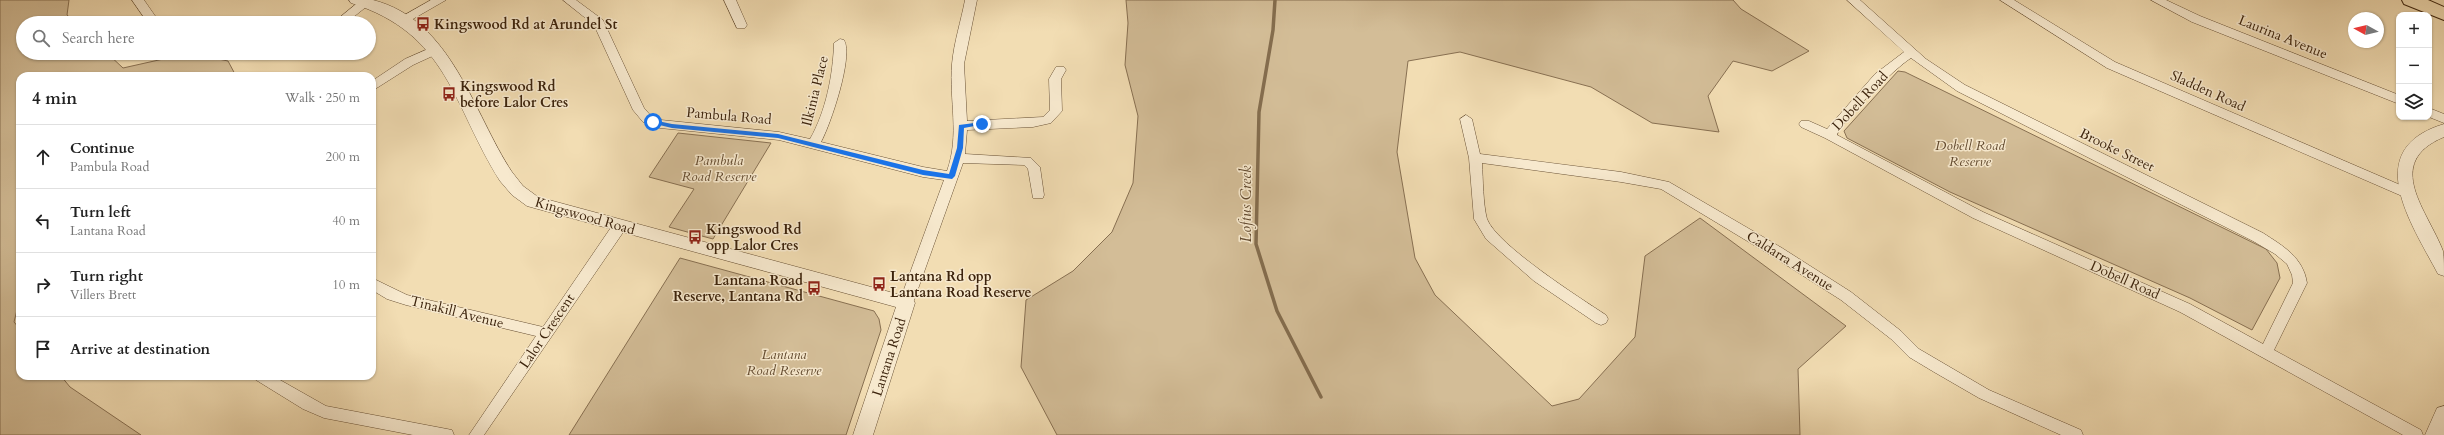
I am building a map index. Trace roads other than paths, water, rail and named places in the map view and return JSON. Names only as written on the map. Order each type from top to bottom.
[{"type":"highway","points":[[2411,0],[2444,14]]},
{"type":"highway","points":[[2437,0],[2444,3]]},
{"type":"street","points":[[138,0],[149,16]]},
{"type":"street","points":[[402,20],[440,0]]},
{"type":"street","name":"Pambula Road","points":[[569,0],[599,23],[639,110],[647,119],[672,126],[762,134],[814,145],[923,172],[952,176]]},
{"type":"street","points":[[730,0],[732,8],[741,25]]},
{"type":"street","name":"Lantana Road","points":[[863,435],[906,303],[958,158],[961,126],[958,64],[971,0]]},
{"type":"street","name":"Brooke Street","points":[[1853,0],[1891,32],[1911,52],[1972,94],[2258,237],[2282,252],[2296,269],[2300,283],[2266,353]]},
{"type":"street","name":"Sladden Road","points":[[2006,0],[2075,45],[2111,65],[2407,193]]},
{"type":"street","name":"Laurina Avenue","points":[[2157,0],[2196,18],[2396,99]]},
{"type":"street","points":[[345,16],[360,2]]},
{"type":"street","name":"Kingswood Road","points":[[360,2],[402,20],[424,37],[460,89],[502,172],[511,186],[523,196],[544,207],[906,303]]},
{"type":"street","name":"Ilkinia Place","points":[[814,145],[821,132],[838,70],[840,43]]},
{"type":"street","points":[[376,84],[409,62],[434,50]]},
{"type":"street","name":"Dobell Road","points":[[1830,135],[1877,81],[1901,57],[1911,52]]},
{"type":"street","points":[[961,126],[1033,123],[1048,120],[1056,111],[1054,78],[1060,70]]},
{"type":"street","points":[[2432,113],[2444,119]]},
{"type":"street","points":[[1466,119],[1475,158],[1481,220],[1491,235],[1539,277],[1601,319]]},
{"type":"street","name":"Dobell Road","points":[[1805,124],[1830,135],[1844,146],[1945,199],[2185,308],[2416,435]]},
{"type":"street","points":[[2444,130],[2422,140],[2409,154],[2405,169],[2407,193],[2444,269]]},
{"type":"street","points":[[958,158],[1014,159],[1031,163],[1036,174],[1038,195]]},
{"type":"street","name":"Caldarra Avenue","points":[[1475,158],[1621,177],[1664,185],[1846,296],[1896,335],[1914,353],[1984,394],[2076,435]]},
{"type":"street","name":"Lalor Crescent","points":[[476,435],[619,227]]},
{"type":"street","name":"Tinakill Avenue","points":[[376,285],[392,295],[406,300],[546,333]]},
{"type":"street","points":[[267,380],[308,405],[324,412],[447,435]]},
{"type":"street","points":[[2435,435],[2444,414]]},
{"type":"waterway","name":"Loftus Creek","points":[[1275,0],[1273,30],[1259,112],[1256,244],[1277,311],[1321,397]]},
{"type":"place","name":"Kingswood Rd at Arundel St","points":[[423,24]]},
{"type":"place","name":"Kingswood Rd before Lalor Cres","points":[[449,94]]},
{"type":"place","name":"Kingswood Rd opp Lalor Cres","points":[[695,237]]},
{"type":"place","name":"Lantana Rd opp Lantana Road Reserve","points":[[879,284]]},
{"type":"place","name":"Lantana Road Reserve, Lantana Rd","points":[[814,288]]},
{"type":"park label","name":"Dobell Road Reserve","points":[[1970,154]]},
{"type":"park label","name":"Pambula Road Reserve","points":[[719,168]]},
{"type":"park label","name":"Lantana Road Reserve","points":[[784,362]]}]
